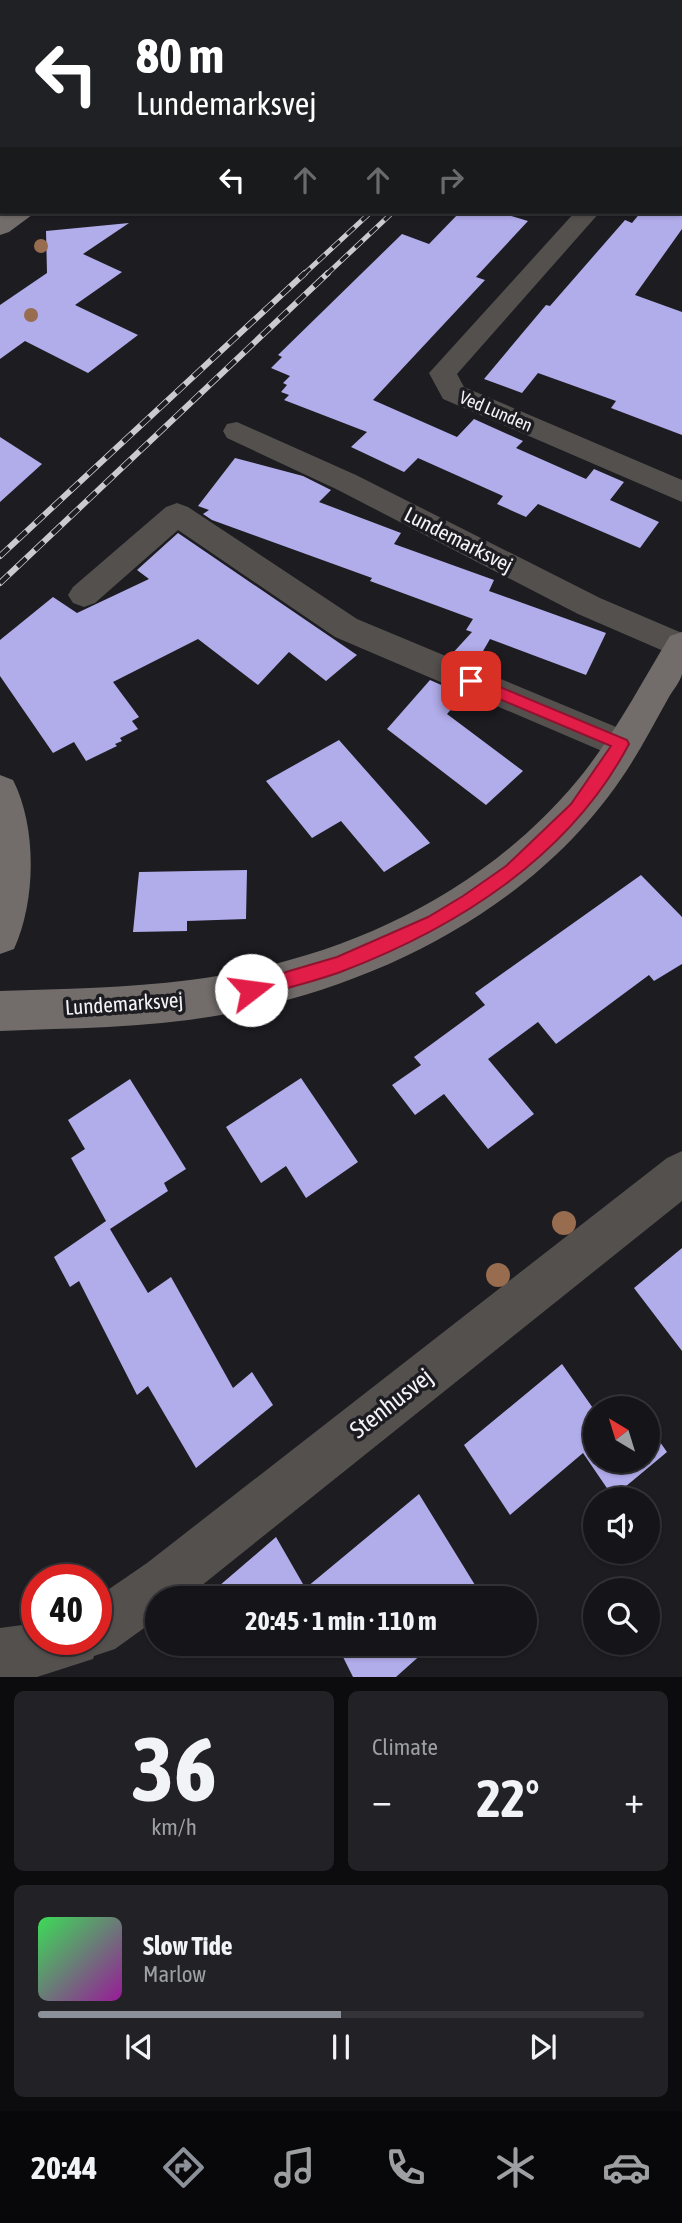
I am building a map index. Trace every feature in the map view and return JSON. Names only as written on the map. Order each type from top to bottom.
[{"type":"street","points":[[0,227],[21,214]]},
{"type":"street","name":"Ved Lunden","points":[[586,214],[443,373],[445,381],[453,393],[682,492]]},
{"type":"street","name":"Lundemarksvej","points":[[0,1010],[123,1006],[251,990],[309,975],[369,952],[433,922],[512,871],[577,809],[621,744],[681,646],[589,606],[358,488],[237,431]]},
{"type":"street","points":[[84,595],[177,514],[346,628],[621,744]]},
{"type":"street","points":[[0,791],[8,816],[12,869],[0,936]]},
{"type":"street","name":"Stenhusvej","points":[[112,1618],[165,1581],[682,1173]]},
{"type":"street","points":[[0,1655],[21,1654]]},
{"type":"building","points":[[458,214],[505,214],[528,221],[476,277],[485,280],[373,400],[457,437],[474,419],[523,441],[516,448],[586,479],[594,469],[624,482],[610,500],[659,522],[640,548],[538,504],[526,517],[497,504],[503,496],[418,458],[404,472],[351,447],[367,432],[284,400],[289,395],[281,392],[287,385],[283,383],[290,376],[271,368],[282,357],[278,355],[402,234],[429,244]]},
{"type":"building","points":[[639,214],[682,214],[682,229],[635,295],[682,312],[682,435],[611,408],[616,401],[538,373],[522,393],[484,379],[546,305],[550,306],[625,220],[632,223]]},
{"type":"building","points":[[129,223],[83,254],[122,272],[75,305],[138,335],[88,373],[25,341],[0,359],[0,305],[47,273],[46,231]]},
{"type":"building","points":[[0,437],[42,464],[0,502]]},
{"type":"building","points":[[235,458],[303,476],[331,490],[319,502],[401,533],[394,544],[494,580],[489,591],[606,633],[586,675],[490,639],[475,665],[451,655],[472,632],[466,630],[473,619],[370,581],[372,578],[212,520],[203,514],[209,510],[198,506]]},
{"type":"building","points":[[178,533],[357,655],[326,681],[289,652],[258,685],[198,639],[113,682],[139,717],[132,721],[138,729],[120,738],[122,741],[115,744],[117,746],[86,761],[74,742],[53,753],[0,676],[0,640],[53,597],[77,613],[149,579],[137,570]]},
{"type":"building","points":[[430,680],[464,695],[447,714],[523,771],[486,805],[387,729]]},
{"type":"building","points":[[339,740],[430,843],[384,872],[341,821],[312,838],[266,781]]},
{"type":"building","points":[[247,870],[246,919],[187,921],[187,931],[133,932],[139,872]]},
{"type":"building","points":[[641,875],[682,917],[682,964],[654,981],[649,975],[556,1044],[538,1022],[488,1059],[534,1114],[488,1149],[444,1094],[415,1115],[392,1085],[421,1065],[414,1057],[485,1005],[475,993]]},
{"type":"building","points":[[301,1078],[358,1162],[306,1198],[286,1166],[261,1183],[226,1127]]},
{"type":"building","points":[[130,1079],[186,1169],[164,1183],[168,1191],[110,1229],[148,1293],[171,1277],[233,1388],[252,1372],[273,1405],[196,1468],[148,1386],[137,1395],[79,1281],[70,1287],[54,1257],[106,1221],[71,1158],[85,1149],[68,1120]]},
{"type":"building","points":[[682,1248],[682,1351],[634,1288]]},
{"type":"building","points":[[562,1364],[584,1396],[583,1453],[510,1515],[464,1445]]},
{"type":"building","points":[[660,1442],[667,1452],[660,1458]]},
{"type":"building","points":[[597,1474],[641,1474],[625,1487],[606,1487]]},
{"type":"building","points":[[419,1494],[476,1586],[308,1586]]},
{"type":"building","points":[[276,1537],[304,1586],[219,1586]]},
{"type":"building","points":[[342,1656],[419,1656],[396,1677],[353,1677]]},
{"type":"railway","points":[[303,275],[369,214]]},
{"type":"railway","points":[[326,275],[391,214]]},
{"type":"railway","points":[[0,556],[305,273]]},
{"type":"railway","points":[[0,583],[328,273]]},
{"type":"route","points":[[251,990],[340,964],[433,922],[469,901],[512,871],[577,809],[596,785],[621,744],[471,681]]}]
